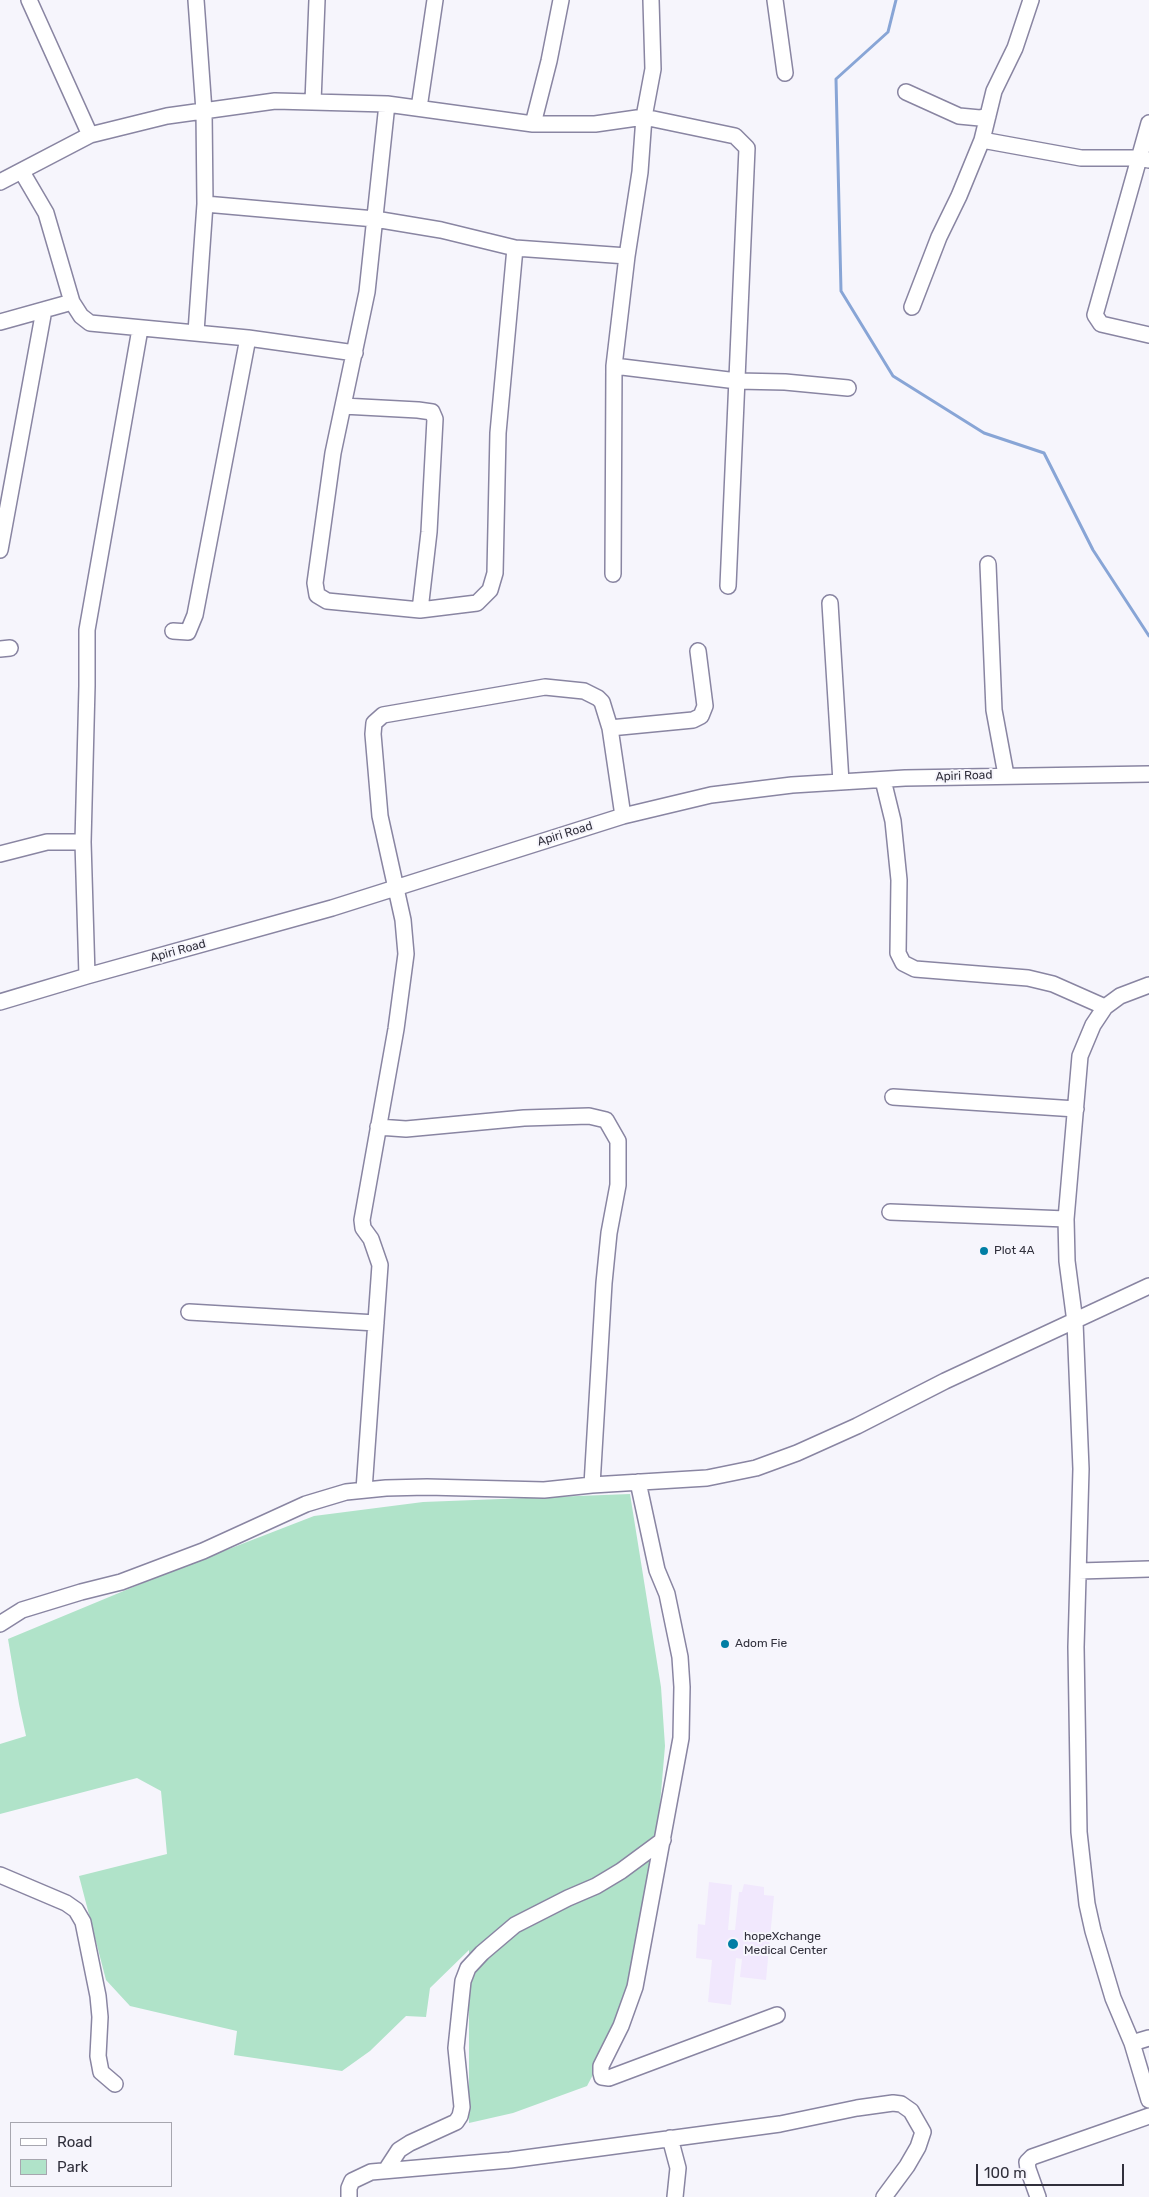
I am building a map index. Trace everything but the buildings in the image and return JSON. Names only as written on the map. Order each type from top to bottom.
[{"type":"street","points":[[29,0],[90,135]]},
{"type":"street","points":[[196,0],[204,111],[205,204],[196,332]]},
{"type":"street","points":[[313,102],[317,0]]},
{"type":"street","points":[[419,108],[435,0]]},
{"type":"street","points":[[533,124],[549,61],[561,0]]},
{"type":"street","points":[[613,574],[614,366],[627,256],[640,172],[644,117],[653,68],[651,0]]},
{"type":"street","points":[[775,0],[785,73]]},
{"type":"street","points":[[912,307],[939,237],[960,196],[982,140],[998,82],[1014,48],[1031,0]]},
{"type":"street","points":[[906,92],[959,116],[980,118],[988,116]]},
{"type":"street","points":[[0,182],[90,135],[167,116],[275,101],[387,104],[533,124],[595,124],[644,117],[735,136],[747,148],[728,586]]},
{"type":"street","points":[[387,104],[367,292],[356,353],[333,454],[320,546],[316,583],[317,595],[327,601],[420,610],[477,603],[490,590],[495,573],[498,433],[516,248]]},
{"type":"street","points":[[1149,123],[1144,159],[1095,315],[1100,324],[1149,335]]},
{"type":"street","points":[[982,140],[1081,158],[1144,159]]},
{"type":"street","points":[[22,172],[46,213],[61,258],[72,302],[81,316],[90,323],[140,329],[196,332],[356,353]]},
{"type":"street","points":[[205,204],[376,219],[441,230],[516,248],[627,256]]},
{"type":"street","points":[[0,322],[72,302]]},
{"type":"street","points":[[0,550],[44,310]]},
{"type":"street","points":[[87,976],[82,842],[87,630],[140,329]]},
{"type":"street","points":[[173,631],[188,632],[195,614],[248,338]]},
{"type":"street","points":[[614,366],[737,381],[785,382],[848,388]]},
{"type":"street","points":[[343,406],[432,412],[435,419],[429,532],[420,610]]},
{"type":"street","points":[[988,564],[994,710],[1006,775]]},
{"type":"street","points":[[830,603],[840,782]]},
{"type":"street","points":[[610,728],[693,720],[701,716],[705,706],[698,651]]},
{"type":"street","points":[[364,1490],[380,1265],[371,1239],[363,1228],[362,1220],[396,1029],[406,954],[403,920],[394,887],[380,816],[373,734],[374,723],[383,715],[545,687],[584,691],[602,702],[610,728],[623,816]]},
{"type":"street","name":"Apiri Road","points":[[0,1002],[332,908],[623,816],[711,795],[792,785],[840,782],[1006,775],[1149,774]]},
{"type":"street","points":[[883,780],[893,821],[899,880],[898,953],[903,963],[915,969],[1028,978],[1053,984],[1105,1007]]},
{"type":"street","points":[[0,854],[47,842],[82,842]]},
{"type":"street","points":[[1149,985],[1120,996],[1105,1007],[1093,1025],[1080,1056],[1066,1219],[1068,1261],[1075,1322],[1082,1469],[1076,1647],[1079,1832],[1087,1904],[1093,1931],[1113,1998],[1132,2043],[1149,2100]]},
{"type":"street","points":[[893,1096],[1076,1109]]},
{"type":"street","points":[[378,1127],[406,1129],[524,1118],[590,1116],[606,1120],[618,1140],[618,1185],[609,1233],[604,1283],[592,1485]]},
{"type":"street","points":[[890,1212],[1066,1219]]},
{"type":"street","points":[[0,1624],[22,1610],[121,1582],[203,1551],[306,1504],[346,1492],[427,1487],[544,1490],[707,1478],[756,1468],[857,1426],[945,1381],[1149,1286]]},
{"type":"street","points":[[189,1312],[376,1323]]},
{"type":"street","points":[[638,1482],[657,1570],[668,1594],[680,1657],[682,1686],[681,1738],[635,1987],[621,2026],[602,2066],[602,2077],[609,2078],[777,2015]]},
{"type":"street","points":[[1079,1572],[1149,1569]]},
{"type":"street","points":[[386,2170],[399,2150],[456,2122],[460,2116],[462,2107],[456,2048],[463,1981],[468,1968],[482,1953],[515,1925],[596,1886],[621,1871],[663,1840]]},
{"type":"street","points":[[0,1875],[66,1903],[76,1910],[83,1922],[98,1996],[100,2017],[98,2056],[100,2072],[115,2084]]},
{"type":"street","points":[[1132,2043],[1149,2038]]},
{"type":"street","points":[[349,2197],[349,2188],[352,2181],[371,2172],[415,2170],[510,2160],[780,2124],[857,2108],[893,2103],[901,2104],[911,2111],[923,2132],[918,2147],[907,2166],[884,2197]]},
{"type":"street","points":[[1038,2197],[1028,2169],[1027,2162],[1032,2157],[1149,2116]]},
{"type":"street","points":[[670,2138],[678,2168],[676,2197]]},
{"type":"shaded area","name":"hopeXchange Medical Center","points":[[709,1882],[732,1885],[728,1930],[735,1930],[739,1892],[742,1892],[744,1884],[764,1887],[764,1895],[774,1896],[766,1980],[740,1977],[742,1959],[736,1958],[731,2005],[708,2002],[712,1960],[696,1958],[698,1924],[705,1925]]},
{"type":"green space","points":[[630,1494],[661,1687],[665,1746],[653,1886],[640,1962],[614,2035],[587,2086],[513,2113],[469,2123],[469,1950],[430,1988],[426,2017],[406,2016],[370,2051],[342,2071],[234,2055],[237,2031],[130,2006],[106,1980],[79,1876],[167,1854],[161,1791],[137,1778],[0,1814],[0,1744],[26,1736],[8,1639],[167,1573],[314,1516],[423,1502]]},
{"type":"waterway","points":[[896,0],[888,32],[836,79],[841,291],[893,376],[984,433],[1044,453],[1093,550],[1149,636]]},
{"type":"place","name":"Plot 4A","points":[[984,1251]]},
{"type":"place","name":"Adom Fie","points":[[725,1644]]},
{"type":"place","name":"hopeXchange Medical Center","points":[[733,1944]]}]
